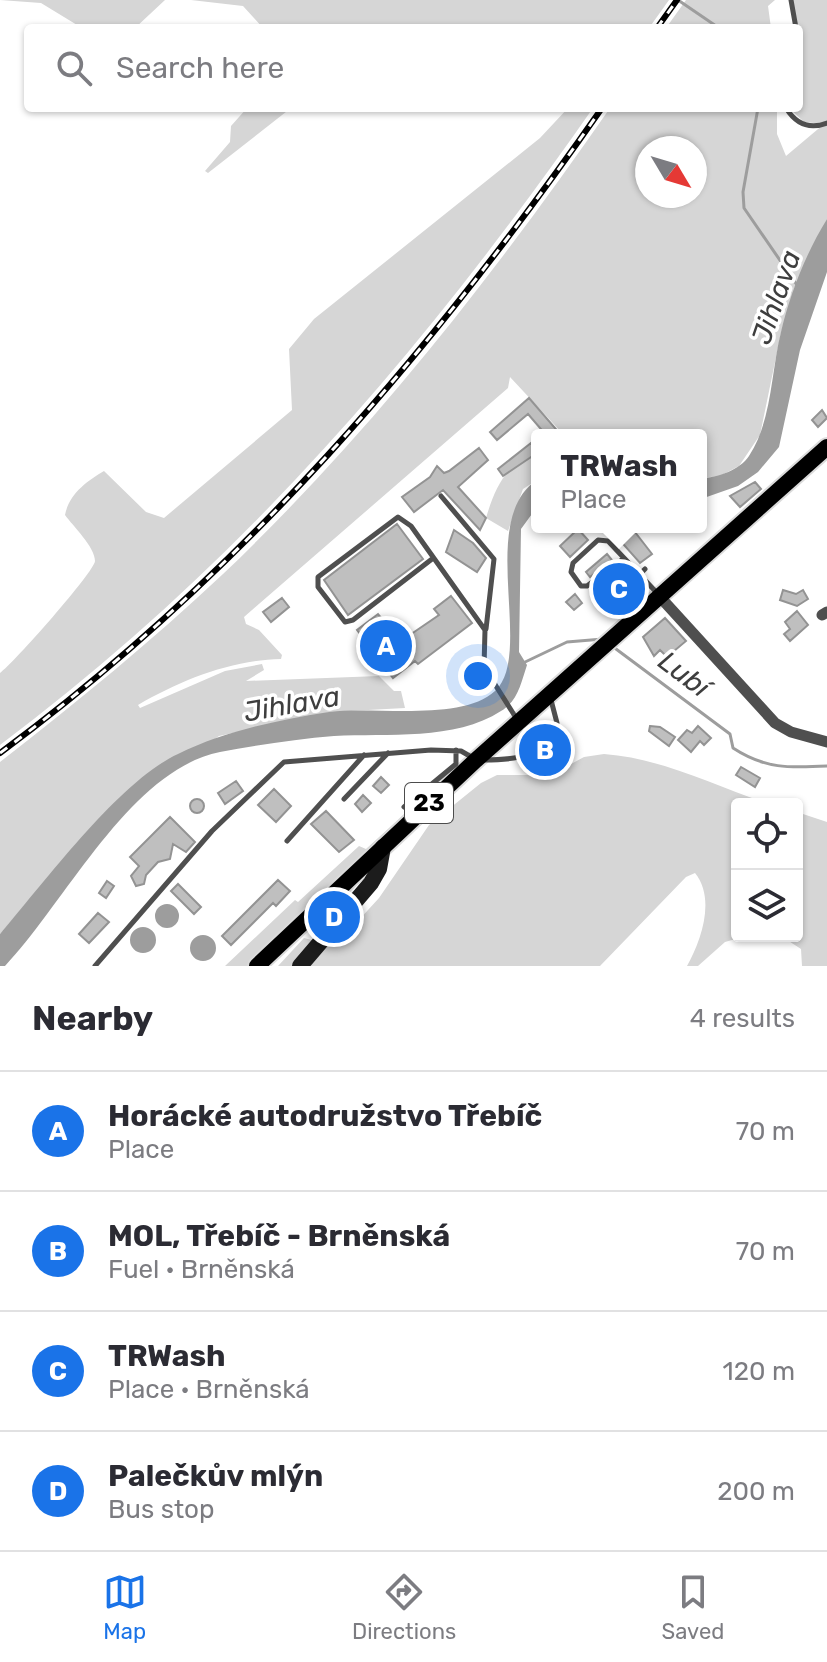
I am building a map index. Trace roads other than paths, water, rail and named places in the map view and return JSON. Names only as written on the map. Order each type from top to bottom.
[{"type":"main road","points":[[476,760],[514,715],[550,695],[602,651],[827,447]]},
{"type":"main road","name":"23","points":[[257,966],[476,760]]},
{"type":"street","points":[[661,598],[775,723],[791,732],[827,742]]},
{"type":"street","points":[[300,966],[371,883],[379,869],[383,847]]},
{"type":"lane","points":[[791,0],[795,24]]},
{"type":"lane","points":[[788,112],[803,125],[815,127],[827,123]]},
{"type":"lane","points":[[441,496],[494,559],[485,630],[484,667],[514,715]]},
{"type":"lane","points":[[432,559],[353,620],[345,622],[318,587],[318,577],[398,517],[411,526],[485,630]]},
{"type":"lane","points":[[623,559],[587,586],[581,586],[571,572],[573,563],[598,540],[608,541],[661,598]]},
{"type":"lane","points":[[615,586],[611,581],[630,565]]},
{"type":"lane","points":[[639,575],[645,569]]},
{"type":"lane","points":[[623,593],[627,598],[645,581]]},
{"type":"lane","points":[[95,966],[212,831],[284,762],[388,752],[456,750],[476,760],[523,759],[549,738],[557,723],[550,695]]},
{"type":"lane","points":[[404,807],[456,764],[456,750]]},
{"type":"lane","points":[[344,799],[388,752]]},
{"type":"lane","points":[[287,841],[365,754]]},
{"type":"waterway","points":[[678,0],[713,24]]},
{"type":"waterway","name":"Jihlava","points":[[757,112],[743,192],[744,208],[797,285]]},
{"type":"waterway","name":"Lubí","points":[[523,663],[567,642],[603,639]]},
{"type":"waterway","name":"Lubí","points":[[612,646],[730,734],[733,748],[745,755],[778,766],[827,766]]},
{"type":"railway","points":[[660,24],[677,0]]},
{"type":"railway","points":[[0,753],[88,684],[172,612],[327,456],[470,287],[599,112]]},
{"type":"place","name":"TRWash","points":[[619,589]]},
{"type":"place","name":"Horácké autodružstvo Třebíč","points":[[386,646]]},
{"type":"place","name":"MOL, Třebíč - Brněnská","points":[[545,750]]},
{"type":"place","name":"Palečkův mlýn","points":[[334,917]]}]
